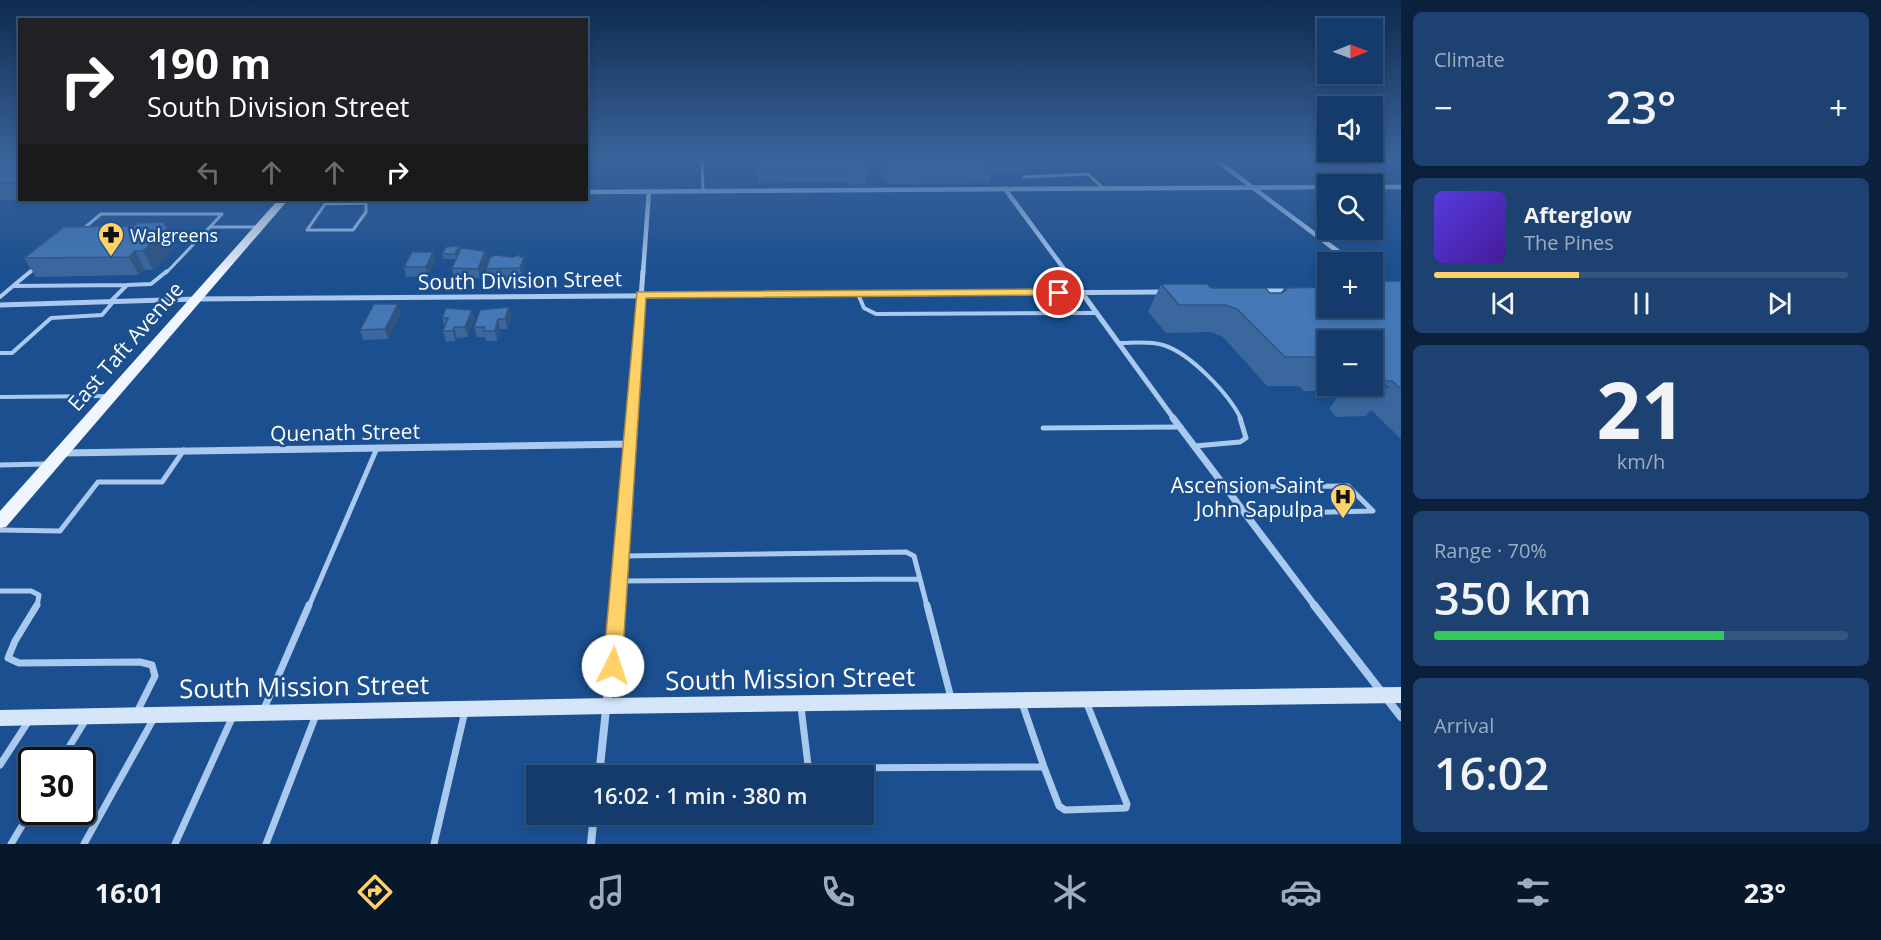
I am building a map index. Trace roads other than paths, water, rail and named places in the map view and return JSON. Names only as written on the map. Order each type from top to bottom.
[{"type":"main road","name":"East Taft Avenue","points":[[0,524],[282,201]]},
{"type":"main road","name":"South Mission Street","points":[[0,718],[608,706],[1393,695]]},
{"type":"street","points":[[600,765],[622,556],[648,197]]},
{"type":"street","points":[[1011,197],[1244,514],[1393,695],[1401,717]]},
{"type":"street","points":[[1264,197],[1338,252]]},
{"type":"street","points":[[1383,283],[1398,292]]},
{"type":"street","points":[[1383,290],[1398,292]]},
{"type":"street","points":[[1257,291],[1292,291]]},
{"type":"street","name":"South Division Street","points":[[0,305],[196,299],[1175,292]]},
{"type":"street","name":"Quenath Street","points":[[56,458],[184,450],[630,444]]},
{"type":"street","points":[[591,844],[593,825]]},
{"type":"lane","points":[[325,204],[367,201],[366,212],[353,230],[307,230],[325,204],[327,201]]},
{"type":"lane","points":[[13,286],[151,284],[162,277],[222,214],[102,214],[75,236]]},
{"type":"lane","points":[[210,227],[259,227]]},
{"type":"lane","points":[[0,297],[40,264]]},
{"type":"lane","points":[[0,353],[12,353],[51,318],[102,315],[127,285]]},
{"type":"lane","points":[[858,294],[861,306],[867,312],[876,314],[1097,313]]},
{"type":"lane","points":[[1120,344],[1156,343],[1178,351],[1192,361],[1237,412],[1246,438],[1240,442],[1195,446]]},
{"type":"lane","points":[[0,397],[112,396]]},
{"type":"lane","points":[[1043,428],[1181,427]]},
{"type":"lane","points":[[262,713],[377,448]]},
{"type":"lane","points":[[0,524],[60,531],[98,482],[162,482],[184,450]]},
{"type":"lane","points":[[0,465],[56,458]]},
{"type":"lane","points":[[1225,487],[1348,486],[1373,511],[1244,514]]},
{"type":"lane","points":[[622,556],[906,552],[914,556],[952,701]]},
{"type":"lane","points":[[619,581],[920,579]]},
{"type":"lane","points":[[0,591],[31,591],[39,595],[39,605],[10,645],[8,657],[19,663],[140,662],[152,665],[155,676],[135,715]]},
{"type":"lane","points":[[1021,700],[1059,806],[1065,810],[1126,808],[1127,804],[1084,699]]},
{"type":"lane","points":[[800,703],[808,765],[815,768],[1044,767]]},
{"type":"lane","points":[[434,844],[465,709]]},
{"type":"lane","points":[[266,844],[317,712]]},
{"type":"lane","points":[[175,844],[234,713]]},
{"type":"lane","points":[[84,844],[156,715]]},
{"type":"lane","points":[[69,747],[88,716]]},
{"type":"lane","points":[[0,765],[32,718]]},
{"type":"lane","points":[[11,844],[22,825]]},
{"type":"place","name":"Walgreens","points":[[111,258]]},
{"type":"place","name":"Ascension Saint John Sapulpa","points":[[1343,520]]}]
